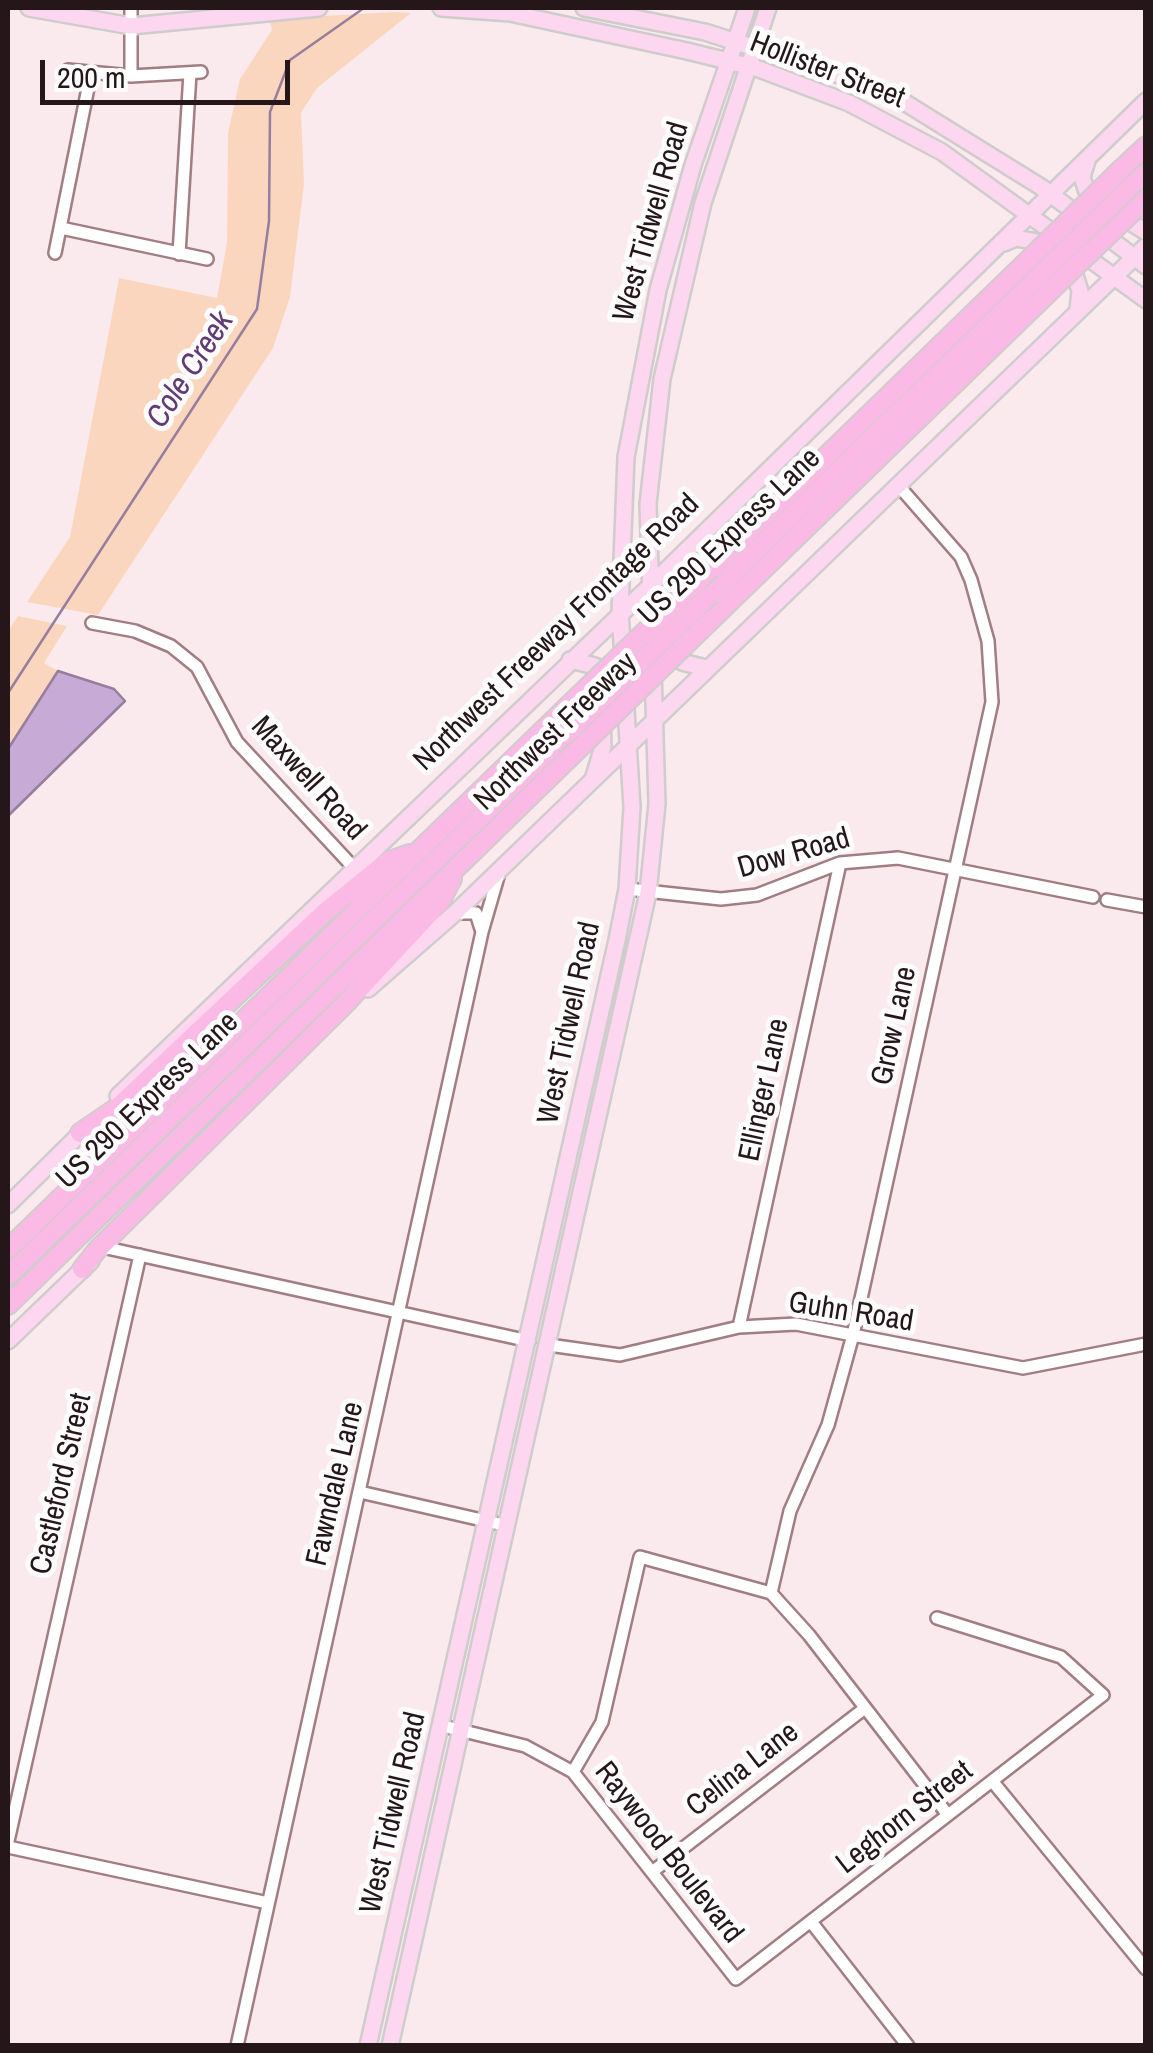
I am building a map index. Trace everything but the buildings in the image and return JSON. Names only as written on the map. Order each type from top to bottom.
[{"type":"highway","name":"Northwest Freeway","points":[[8,1305],[712,620],[1031,284],[1115,175],[1146,146]]},
{"type":"highway","name":"US 290 Express Lane","points":[[8,1276],[1031,284],[1138,193],[1146,173]]},
{"type":"highway","name":"Northwest Freeway","points":[[8,1249],[710,568],[1031,284]]},
{"type":"highway","points":[[80,1134],[118,1107],[324,912],[387,862],[418,850]]},
{"type":"highway","points":[[82,1269],[440,902],[458,865]]},
{"type":"main road","points":[[29,8],[130,26],[319,8]]},
{"type":"main road","name":"Hollister Street","points":[[441,8],[510,12],[748,66],[802,84],[892,124],[942,152],[1146,300]]},
{"type":"main road","name":"Hollister Street","points":[[584,8],[754,46],[861,82],[904,102],[1049,194],[1139,262]]},
{"type":"main road","name":"West Tidwell Road","points":[[368,2046],[466,1626],[627,889],[631,795],[620,611],[626,457],[658,290],[747,8]]},
{"type":"main road","name":"West Tidwell Road","points":[[390,2046],[648,892],[657,804],[647,528],[650,460],[691,245],[768,8]]},
{"type":"main road","name":"Northwest Freeway Frontage Road","points":[[8,1205],[1146,101]]},
{"type":"main road","points":[[1088,157],[1082,177],[1088,195],[1146,232]]},
{"type":"main road","points":[[994,248],[1016,238],[1038,242],[1073,269],[1080,291],[1078,308]]},
{"type":"main road","points":[[8,1341],[362,995],[500,870],[654,716],[1078,308],[1112,276],[1139,262],[1146,246]]},
{"type":"main road","points":[[626,457],[650,460]]},
{"type":"main road","points":[[647,528],[654,545],[662,550],[691,545],[675,590],[675,651],[685,664],[706,668]]},
{"type":"main road","points":[[570,660],[595,666],[601,678],[604,747],[593,780]]},
{"type":"main road","points":[[593,780],[609,779],[631,795]]},
{"type":"main road","points":[[596,1036],[616,1041]]},
{"type":"main road","points":[[562,1190],[582,1194]]},
{"type":"main road","points":[[466,1626],[486,1630]]},
{"type":"main road","points":[[412,1856],[432,1862]]},
{"type":"main road","points":[[382,1984],[402,1988]]},
{"type":"street","points":[[131,8],[131,76]]},
{"type":"street","points":[[68,70],[131,76],[195,73],[184,124],[185,214],[179,254]]},
{"type":"street","points":[[55,253],[92,74]]},
{"type":"street","points":[[60,228],[207,259]]},
{"type":"street","name":"Grow Lane","points":[[771,1593],[794,1498],[828,1425],[853,1335],[992,702],[988,641],[960,558],[898,485]]},
{"type":"street","name":"Maxwell Road","points":[[92,623],[134,631],[171,646],[197,667],[237,742],[354,868]]},
{"type":"street","name":"Dow Road","points":[[627,889],[721,899],[757,895],[840,863],[898,858],[1093,897]]},
{"type":"street","name":"Ellinger Lane","points":[[740,1327],[840,863]]},
{"type":"street","name":"Fawndale Lane","points":[[237,2046],[482,932],[500,870]]},
{"type":"street","points":[[1107,900],[1146,907]]},
{"type":"street","points":[[455,913],[476,913],[484,925],[482,932]]},
{"type":"street","points":[[107,1248],[529,1341]]},
{"type":"street","name":"Castleford Street","points":[[8,1844],[140,1255]]},
{"type":"street","name":"Guhn Road","points":[[549,1345],[620,1355],[644,1353],[740,1327],[796,1324],[1023,1368],[1146,1344]]},
{"type":"street","points":[[360,1492],[508,1526]]},
{"type":"street","points":[[573,1772],[602,1722],[640,1557],[771,1593],[948,1815]]},
{"type":"street","name":"Leghorn Street","points":[[736,1979],[1103,1695],[1061,1657],[937,1618]]},
{"type":"street","name":"Celina Lane","points":[[652,1872],[865,1708]]},
{"type":"street","name":"Raywood Boulevard","points":[[443,1726],[542,1752],[573,1772],[736,1979]]},
{"type":"street","points":[[993,1782],[1146,1970]]},
{"type":"street","points":[[8,1844],[268,1903]]},
{"type":"street","points":[[812,1923],[904,2044]]},
{"type":"shaded area","points":[[411,13],[317,88],[301,113],[304,184],[290,297],[273,348],[98,615],[27,602],[70,537],[119,278],[217,298],[227,243],[228,133],[240,79],[272,30],[269,19]]},
{"type":"shaded area","points":[[18,616],[67,626],[44,663],[58,671],[8,749],[8,631]]},
{"type":"shaded area","points":[[58,671],[114,689],[125,701],[8,816],[8,749]]},
{"type":"waterway","name":"Cole Creek","points":[[8,693],[257,309],[269,221],[270,112],[290,60],[364,8]]}]
